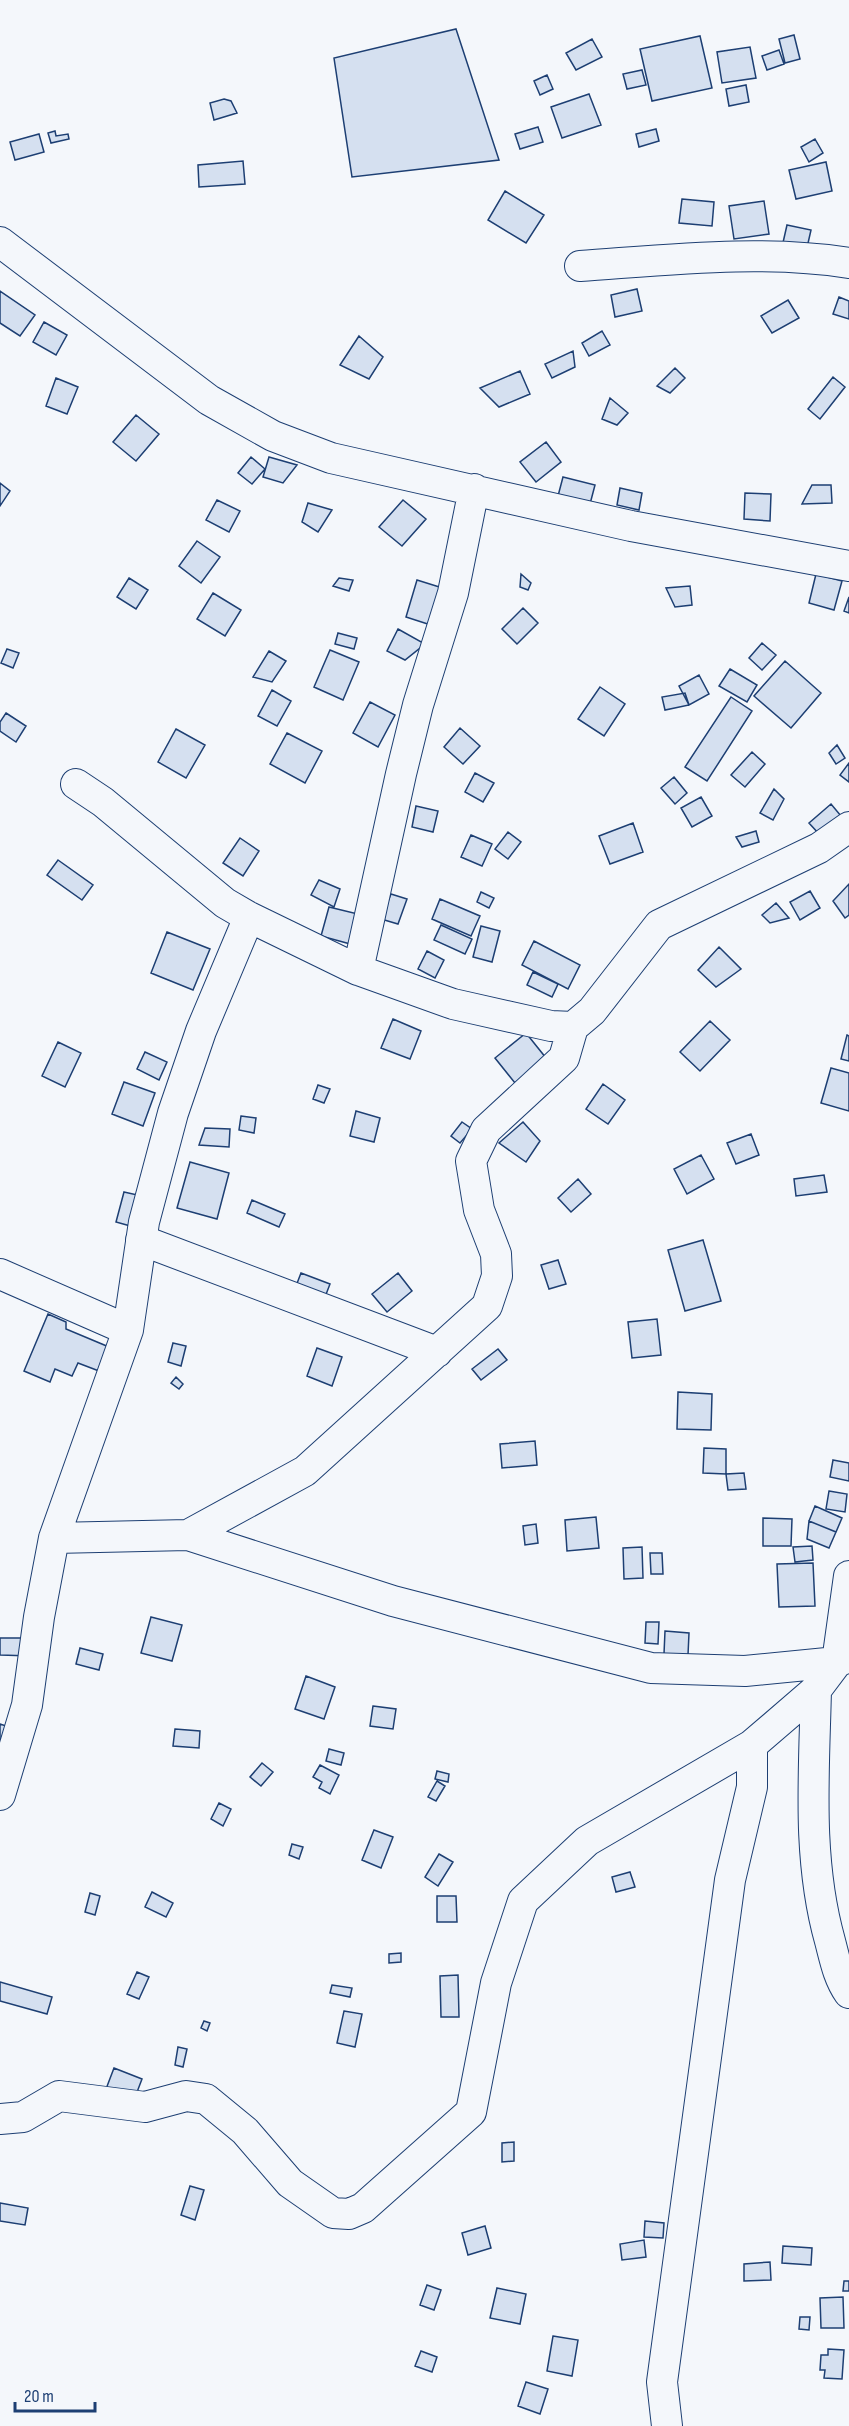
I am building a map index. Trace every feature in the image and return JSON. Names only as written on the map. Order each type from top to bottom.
[{"type":"street","points":[[0,242],[209,400],[273,436],[331,458],[631,526],[849,566]]},
{"type":"street","points":[[580,266],[711,258],[825,259],[849,263]]},
{"type":"street","points":[[358,970],[401,774],[418,705],[453,593],[474,489]]},
{"type":"street","points":[[76,784],[103,802],[225,903],[249,917],[358,970],[453,1004],[551,1026],[573,1027]]},
{"type":"street","points":[[188,1535],[305,1471],[487,1306],[497,1276],[496,1254],[479,1210],[471,1161],[486,1130],[564,1058],[573,1027],[592,1011],[659,925],[819,848],[849,827]]},
{"type":"street","points":[[0,1795],[27,1705],[39,1617],[54,1538],[128,1330],[141,1240],[173,1113],[201,1031],[249,917]]},
{"type":"street","points":[[141,1240],[437,1352]]},
{"type":"street","points":[[0,1274],[128,1330]]},
{"type":"street","points":[[54,1538],[188,1535],[393,1601],[651,1668],[745,1671],[843,1659]]},
{"type":"street","points":[[0,2119],[23,2117],[59,2096],[145,2107],[186,2096],[206,2099],[246,2131],[290,2183],[333,2213],[349,2214],[363,2208],[471,2112],[496,1983],[524,1901],[587,1841],[752,1746],[816,1690],[843,1659],[849,1576]]},
{"type":"street","points":[[816,1690],[813,1829],[818,1892],[840,1980],[849,1993]]},
{"type":"street","points":[[667,2426],[662,2382],[730,1880],[752,1787],[752,1746]]},
{"type":"building","points":[[456,29],[499,160],[352,177],[334,58]]},
{"type":"building","points":[[794,35],[800,59],[785,63],[779,39]]},
{"type":"building","points":[[700,36],[712,88],[652,101],[640,49]]},
{"type":"building","points":[[592,39],[602,57],[576,70],[566,53]]},
{"type":"building","points":[[750,47],[756,78],[722,83],[717,52]]},
{"type":"building","points":[[779,50],[784,64],[767,70],[762,56]]},
{"type":"building","points":[[642,70],[646,85],[627,89],[623,74]]},
{"type":"building","points":[[547,75],[553,89],[540,95],[534,81]]},
{"type":"building","points":[[746,85],[749,102],[729,106],[726,89]]},
{"type":"building","points":[[589,94],[601,125],[562,138],[551,107]]},
{"type":"building","points":[[224,99],[231,101],[237,113],[214,120],[210,103]]},
{"type":"building","points":[[538,127],[543,142],[520,149],[515,134]]},
{"type":"building","points":[[656,129],[659,141],[639,147],[636,134]]},
{"type":"building","points":[[55,131],[56,136],[68,134],[69,139],[51,143],[48,133]]},
{"type":"building","points":[[39,134],[44,152],[15,160],[10,142]]},
{"type":"building","points":[[815,139],[823,153],[809,162],[801,147]]},
{"type":"building","points":[[243,161],[245,184],[199,187],[198,165]]},
{"type":"building","points":[[826,162],[832,191],[796,199],[789,170]]},
{"type":"building","points":[[505,191],[544,215],[526,243],[488,220]]},
{"type":"building","points":[[682,199],[714,202],[712,226],[679,223]]},
{"type":"building","points":[[764,201],[769,234],[734,239],[729,206]]},
{"type":"building","points":[[787,225],[811,230],[806,252],[782,247]]},
{"type":"building","points":[[637,289],[642,311],[615,317],[611,295]]},
{"type":"building","points":[[0,291],[35,315],[20,336],[0,323]]},
{"type":"building","points":[[839,297],[849,301],[849,319],[833,314]]},
{"type":"building","points":[[788,300],[799,318],[772,333],[761,316]]},
{"type":"building","points":[[44,322],[67,335],[56,355],[33,342]]},
{"type":"building","points":[[602,331],[610,345],[589,356],[582,343]]},
{"type":"building","points":[[359,336],[383,357],[369,379],[340,365]]},
{"type":"building","points":[[573,351],[575,367],[552,378],[545,364]]},
{"type":"building","points":[[675,368],[685,378],[670,393],[657,386]]},
{"type":"building","points":[[520,371],[530,394],[499,407],[480,388]]},
{"type":"building","points":[[833,377],[845,387],[820,419],[808,409]]},
{"type":"building","points":[[56,378],[78,387],[67,414],[46,406]]},
{"type":"building","points":[[610,398],[628,413],[617,425],[602,419]]},
{"type":"building","points":[[136,415],[159,434],[136,461],[113,442]]},
{"type":"building","points":[[546,442],[561,462],[536,482],[520,462]]},
{"type":"building","points":[[251,457],[265,469],[252,484],[238,473]]},
{"type":"building","points":[[269,457],[297,465],[283,483],[263,477]]},
{"type":"building","points":[[563,477],[595,485],[590,504],[558,496]]},
{"type":"building","points":[[0,483],[10,491],[0,506]]},
{"type":"building","points":[[812,485],[831,485],[832,503],[802,504]]},
{"type":"building","points":[[620,488],[642,493],[639,510],[617,505]]},
{"type":"building","points":[[745,493],[771,494],[770,521],[744,519]]},
{"type":"building","points":[[217,500],[240,511],[229,532],[206,520]]},
{"type":"building","points":[[403,500],[426,519],[402,546],[379,527]]},
{"type":"building","points":[[308,503],[332,510],[318,532],[302,522]]},
{"type":"building","points":[[197,541],[220,557],[201,583],[179,566]]},
{"type":"building","points":[[521,574],[531,583],[528,590],[520,587]]},
{"type":"building","points":[[816,574],[842,581],[834,610],[809,603]]},
{"type":"building","points":[[129,578],[148,590],[136,609],[117,597]]},
{"type":"building","points":[[339,578],[353,580],[349,591],[333,586]]},
{"type":"building","points":[[417,580],[449,590],[437,627],[406,617]]},
{"type":"building","points":[[690,586],[692,605],[675,607],[666,588]]},
{"type":"building","points":[[213,593],[241,610],[225,636],[197,619]]},
{"type":"building","points":[[849,597],[849,613],[844,611]]},
{"type":"building","points":[[523,608],[538,623],[517,644],[502,629]]},
{"type":"building","points":[[398,629],[425,644],[405,660],[387,651]]},
{"type":"building","points":[[338,633],[357,638],[354,649],[335,644]]},
{"type":"building","points":[[762,643],[776,655],[762,670],[749,658]]},
{"type":"building","points":[[7,649],[19,653],[13,668],[1,663]]},
{"type":"building","points":[[330,650],[359,662],[343,700],[314,687]]},
{"type":"building","points":[[269,651],[286,661],[272,682],[253,677]]},
{"type":"building","points":[[785,661],[821,693],[791,728],[754,696]]},
{"type":"building","points":[[730,669],[757,685],[747,702],[719,686]]},
{"type":"building","points":[[699,675],[709,694],[689,705],[679,686]]},
{"type":"building","points":[[600,687],[625,704],[604,736],[578,719]]},
{"type":"building","points":[[272,690],[291,701],[277,726],[258,716]]},
{"type":"building","points":[[685,693],[689,705],[665,710],[662,697]]},
{"type":"building","points":[[731,697],[752,711],[707,781],[685,767]]},
{"type":"building","points":[[370,702],[395,715],[378,747],[353,733]]},
{"type":"building","points":[[6,713],[26,726],[16,742],[0,731],[0,722]]},
{"type":"building","points":[[460,728],[480,746],[463,764],[444,747]]},
{"type":"building","points":[[176,729],[205,745],[186,778],[158,762]]},
{"type":"building","points":[[287,733],[322,751],[305,783],[270,764]]},
{"type":"building","points":[[837,745],[845,758],[836,764],[829,753]]},
{"type":"building","points":[[752,752],[765,764],[745,787],[731,775]]},
{"type":"building","points":[[849,763],[849,782],[840,775]]},
{"type":"building","points":[[475,773],[494,783],[483,802],[465,792]]},
{"type":"building","points":[[674,777],[687,793],[675,804],[661,788]]},
{"type":"building","points":[[774,789],[784,799],[773,820],[760,813]]},
{"type":"building","points":[[701,797],[712,816],[692,827],[681,808]]},
{"type":"building","points":[[831,804],[846,822],[820,835],[809,823]]},
{"type":"building","points":[[416,806],[438,811],[433,832],[412,827]]},
{"type":"building","points":[[633,823],[643,852],[610,864],[599,836]]},
{"type":"building","points":[[756,831],[759,842],[742,847],[736,837]]},
{"type":"building","points":[[508,832],[521,842],[508,859],[495,849]]},
{"type":"building","points":[[471,835],[492,844],[482,866],[461,857]]},
{"type":"building","points":[[240,838],[259,851],[243,876],[223,863]]},
{"type":"building","points":[[58,860],[93,885],[82,900],[47,875]]},
{"type":"building","points":[[319,880],[340,889],[334,907],[311,895]]},
{"type":"building","points":[[849,884],[849,915],[845,918],[833,901]]},
{"type":"building","points":[[810,891],[820,908],[800,920],[790,902]]},
{"type":"building","points":[[481,892],[494,898],[489,908],[477,902]]},
{"type":"building","points":[[391,894],[407,899],[398,924],[381,919]]},
{"type":"building","points":[[440,899],[480,916],[471,936],[432,919]]},
{"type":"building","points":[[776,903],[789,918],[770,923],[762,915]]},
{"type":"building","points":[[329,907],[362,915],[354,945],[321,936]]},
{"type":"building","points":[[441,925],[472,939],[465,954],[434,940]]},
{"type":"building","points":[[481,926],[500,931],[492,962],[473,957]]},
{"type":"building","points":[[167,932],[210,949],[193,990],[151,973]]},
{"type":"building","points":[[534,941],[580,965],[568,989],[522,965]]},
{"type":"building","points":[[719,947],[741,969],[716,987],[698,970]]},
{"type":"building","points":[[427,951],[444,960],[435,978],[418,969]]},
{"type":"building","points":[[533,972],[558,984],[552,997],[527,985]]},
{"type":"building","points":[[393,1019],[421,1031],[410,1059],[381,1048]]},
{"type":"building","points":[[710,1021],[730,1040],[700,1071],[680,1052]]},
{"type":"building","points":[[526,1033],[546,1058],[515,1083],[495,1058]]},
{"type":"building","points":[[847,1035],[849,1036],[849,1061],[841,1059]]},
{"type":"building","points":[[58,1042],[81,1053],[65,1087],[42,1076]]},
{"type":"building","points":[[145,1052],[167,1062],[159,1080],[137,1069]]},
{"type":"building","points":[[831,1068],[849,1073],[849,1111],[821,1103]]},
{"type":"building","points":[[124,1082],[155,1093],[143,1126],[112,1114]]},
{"type":"building","points":[[603,1084],[625,1100],[608,1124],[586,1109]]},
{"type":"building","points":[[318,1085],[330,1089],[324,1103],[313,1099]]},
{"type":"building","points":[[356,1111],[380,1118],[374,1142],[350,1136]]},
{"type":"building","points":[[241,1116],[256,1118],[254,1133],[239,1130]]},
{"type":"building","points":[[462,1122],[472,1129],[460,1143],[451,1136]]},
{"type":"building","points":[[523,1122],[540,1141],[526,1162],[499,1143]]},
{"type":"building","points":[[205,1128],[230,1129],[229,1147],[199,1145]]},
{"type":"building","points":[[751,1134],[759,1155],[736,1164],[727,1143]]},
{"type":"building","points":[[701,1155],[714,1179],[687,1194],[674,1169]]},
{"type":"building","points":[[190,1162],[229,1173],[217,1219],[177,1208]]},
{"type":"building","points":[[824,1175],[827,1192],[796,1196],[794,1179]]},
{"type":"building","points":[[578,1179],[591,1194],[571,1212],[558,1198]]},
{"type":"building","points":[[124,1192],[142,1196],[134,1227],[116,1222]]},
{"type":"building","points":[[252,1200],[285,1214],[279,1227],[247,1213]]},
{"type":"building","points":[[703,1240],[721,1301],[685,1311],[668,1250]]},
{"type":"building","points":[[558,1260],[566,1284],[549,1289],[541,1265]]},
{"type":"building","points":[[301,1273],[330,1284],[325,1297],[296,1286]]},
{"type":"building","points":[[398,1273],[412,1291],[387,1312],[372,1294]]},
{"type":"building","points":[[48,1314],[66,1322],[66,1329],[109,1347],[99,1371],[78,1363],[72,1376],[55,1369],[50,1382],[24,1371]]},
{"type":"building","points":[[657,1319],[661,1355],[632,1358],[628,1322]]},
{"type":"building","points":[[173,1343],[186,1346],[181,1366],[168,1362]]},
{"type":"building","points":[[317,1348],[342,1357],[332,1386],[307,1376]]},
{"type":"building","points":[[498,1349],[507,1360],[481,1380],[472,1369]]},
{"type":"building","points":[[176,1377],[183,1384],[179,1389],[171,1383]]},
{"type":"building","points":[[678,1392],[712,1394],[711,1430],[677,1429]]},
{"type":"building","points":[[535,1441],[537,1465],[502,1468],[500,1444]]},
{"type":"building","points":[[704,1448],[726,1449],[726,1474],[703,1473]]},
{"type":"building","points":[[833,1460],[849,1463],[849,1481],[830,1477]]},
{"type":"building","points":[[744,1473],[746,1489],[728,1490],[726,1474]]},
{"type":"building","points":[[829,1491],[847,1494],[845,1512],[826,1509]]},
{"type":"building","points":[[815,1506],[842,1518],[836,1532],[809,1521]]},
{"type":"building","points":[[596,1517],[599,1548],[567,1551],[565,1520]]},
{"type":"building","points":[[763,1518],[792,1519],[791,1546],[763,1546]]},
{"type":"building","points":[[809,1521],[836,1532],[829,1548],[807,1539]]},
{"type":"building","points":[[536,1524],[538,1543],[525,1545],[523,1526]]},
{"type":"building","points":[[812,1546],[813,1560],[795,1562],[793,1547]]},
{"type":"building","points":[[642,1547],[643,1578],[624,1579],[623,1548]]},
{"type":"building","points":[[650,1553],[662,1553],[663,1574],[651,1574]]},
{"type":"building","points":[[813,1563],[815,1606],[779,1607],[777,1564]]},
{"type":"building","points":[[151,1617],[182,1625],[172,1661],[141,1653]]},
{"type":"building","points":[[646,1622],[659,1622],[658,1644],[645,1643]]},
{"type":"building","points":[[665,1631],[689,1633],[688,1655],[664,1654]]},
{"type":"building","points":[[0,1638],[31,1638],[31,1656],[0,1655]]},
{"type":"building","points":[[80,1648],[103,1654],[99,1670],[76,1664]]},
{"type":"building","points":[[306,1676],[335,1687],[324,1719],[295,1709]]},
{"type":"building","points":[[373,1706],[396,1709],[393,1729],[370,1726]]},
{"type":"building","points":[[0,1724],[6,1726],[2,1740],[0,1739]]},
{"type":"building","points":[[175,1729],[200,1731],[199,1748],[173,1746]]},
{"type":"building","points":[[329,1749],[344,1753],[341,1765],[326,1761]]},
{"type":"building","points":[[262,1763],[273,1772],[261,1786],[250,1777]]},
{"type":"building","points":[[320,1765],[339,1775],[330,1794],[319,1788],[322,1782],[313,1777]]},
{"type":"building","points":[[437,1771],[449,1774],[448,1782],[435,1779]]},
{"type":"building","points":[[437,1781],[445,1786],[436,1801],[428,1797]]},
{"type":"building","points":[[219,1803],[231,1809],[223,1826],[211,1819]]},
{"type":"building","points":[[374,1830],[393,1837],[381,1868],[362,1860]]},
{"type":"building","points":[[292,1844],[303,1847],[299,1859],[289,1855]]},
{"type":"building","points":[[439,1854],[453,1862],[438,1886],[425,1877]]},
{"type":"building","points":[[630,1872],[635,1887],[616,1892],[612,1877]]},
{"type":"building","points":[[152,1892],[173,1903],[166,1917],[145,1907]]},
{"type":"building","points":[[90,1893],[100,1896],[95,1915],[85,1912]]},
{"type":"building","points":[[437,1896],[456,1896],[457,1922],[437,1922]]},
{"type":"building","points":[[401,1953],[401,1962],[389,1963],[389,1954]]},
{"type":"building","points":[[137,1972],[149,1977],[139,1999],[127,1994]]},
{"type":"building","points":[[458,1975],[459,2017],[441,2017],[440,1976]]},
{"type":"building","points":[[0,1982],[52,1997],[47,2014],[0,2001]]},
{"type":"building","points":[[332,1985],[352,1988],[350,1997],[330,1993]]},
{"type":"building","points":[[344,2011],[362,2014],[355,2047],[337,2043]]},
{"type":"building","points":[[204,2021],[210,2023],[207,2031],[201,2028]]},
{"type":"building","points":[[178,2047],[187,2049],[183,2067],[175,2065]]},
{"type":"building","points":[[114,2068],[142,2079],[134,2100],[106,2089]]},
{"type":"building","points":[[514,2142],[514,2161],[502,2162],[502,2143]]},
{"type":"building","points":[[190,2186],[204,2190],[195,2220],[181,2215]]},
{"type":"building","points":[[0,2203],[28,2208],[25,2225],[0,2221]]},
{"type":"building","points":[[645,2221],[664,2223],[663,2238],[644,2237]]},
{"type":"building","points":[[485,2226],[491,2248],[468,2255],[462,2233]]},
{"type":"building","points":[[644,2240],[646,2257],[622,2260],[620,2244]]},
{"type":"building","points":[[783,2246],[812,2248],[811,2265],[782,2263]]},
{"type":"building","points":[[770,2262],[771,2280],[744,2281],[744,2264]]},
{"type":"building","points":[[844,2281],[849,2281],[849,2291],[843,2291]]},
{"type":"building","points":[[427,2285],[441,2290],[434,2310],[420,2305]]},
{"type":"building","points":[[497,2288],[526,2294],[520,2324],[490,2318]]},
{"type":"building","points":[[843,2297],[844,2328],[821,2328],[820,2298]]},
{"type":"building","points":[[800,2317],[810,2317],[809,2330],[799,2329]]},
{"type":"building","points":[[553,2336],[578,2340],[572,2376],[547,2371]]},
{"type":"building","points":[[828,2349],[844,2350],[842,2379],[824,2378],[825,2370],[820,2370],[821,2355],[828,2355]]},
{"type":"building","points":[[421,2351],[437,2357],[432,2372],[415,2366]]},
{"type":"building","points":[[526,2382],[548,2389],[540,2414],[518,2406]]}]
